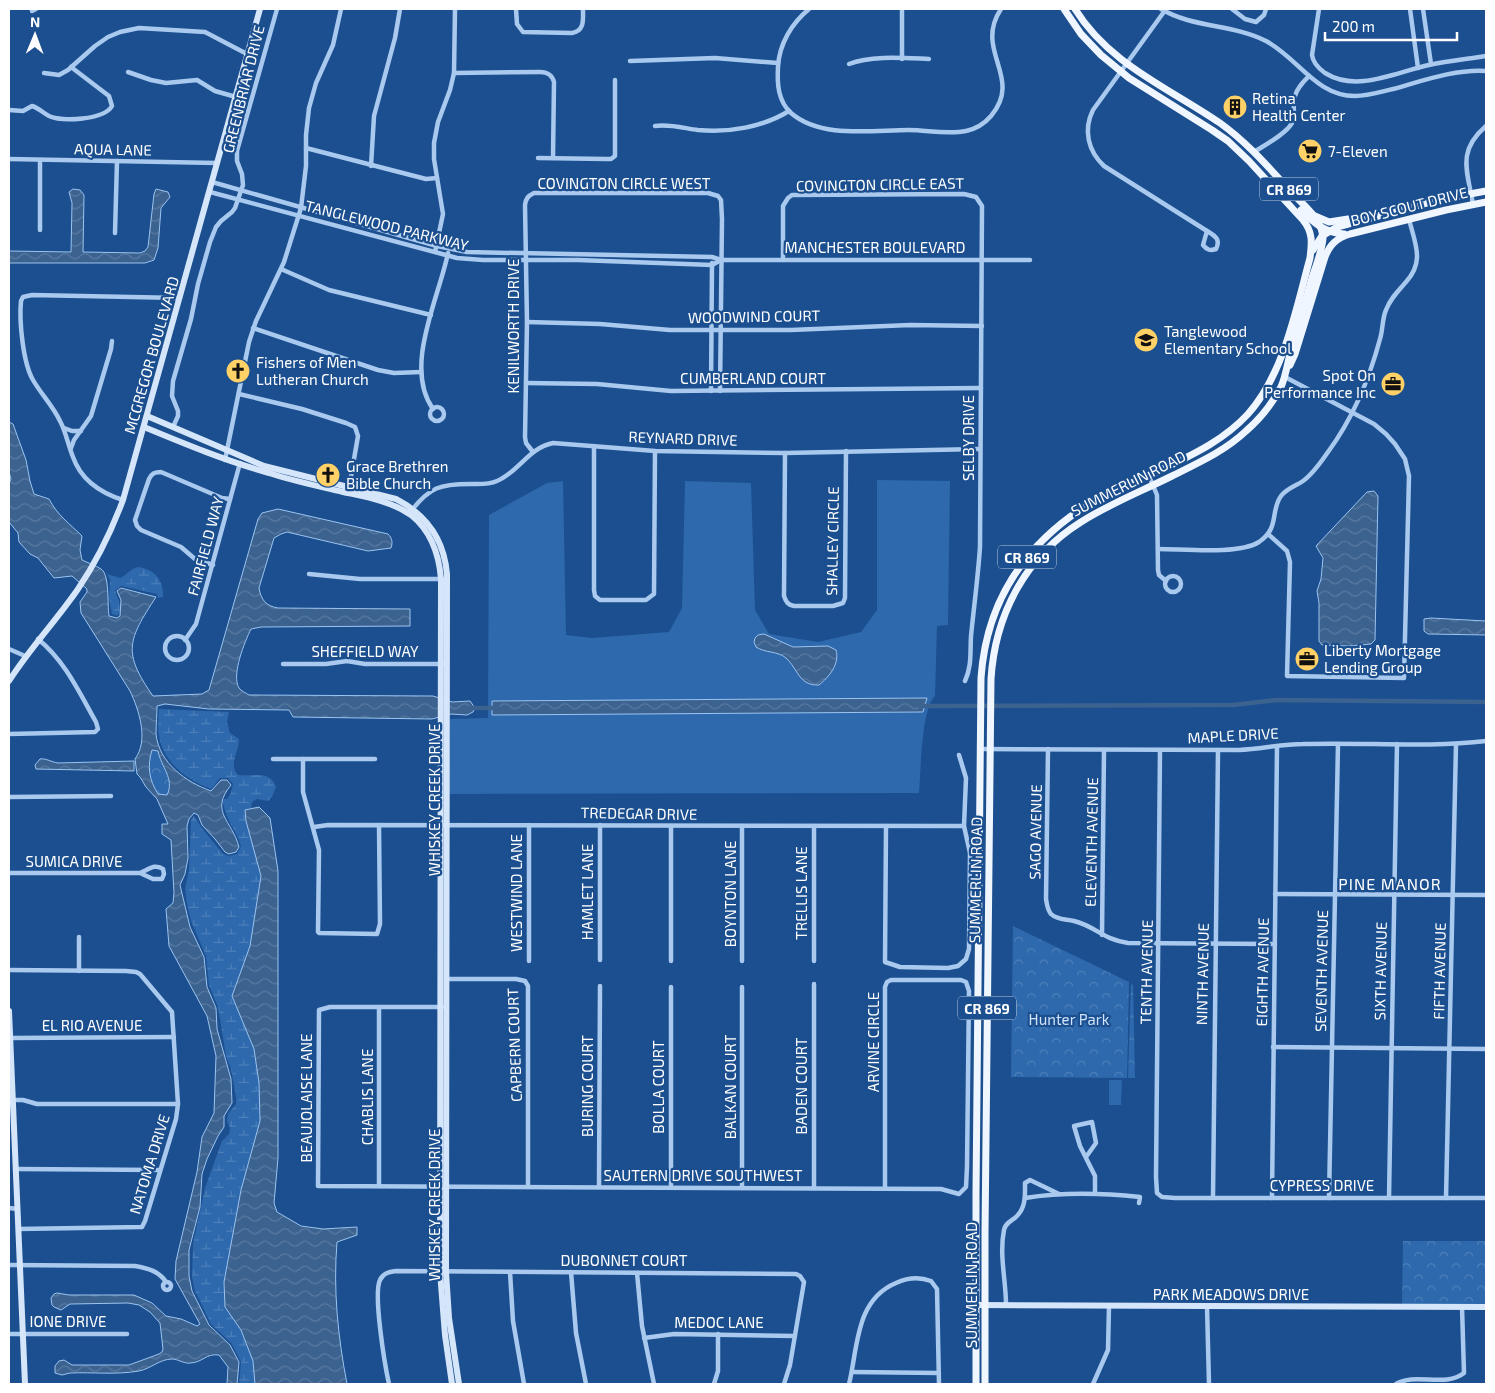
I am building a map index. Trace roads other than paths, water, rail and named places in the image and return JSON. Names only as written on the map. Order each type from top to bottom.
[{"type":"main road","name":"SUMMERLIN ROAD","points":[[976,1384],[981,695],[983,660],[991,623],[1003,593],[1020,566],[1045,537],[1082,508],[1198,452],[1216,441],[1236,426],[1258,401],[1271,381],[1281,358],[1310,258],[1312,241],[1309,229],[1301,217],[1232,145],[1212,130],[1120,72],[1092,46],[1064,9]]},
{"type":"main road","name":"CR 869","points":[[1075,9],[1103,44],[1127,64],[1220,123],[1254,152],[1314,216],[1324,232]]},
{"type":"main road","points":[[1232,145],[1254,152]]},
{"type":"main road","points":[[1274,188],[1285,194],[1324,232],[1350,234]]},
{"type":"main road","name":"BOY SCOUT DRIVE","points":[[1324,232],[1346,224],[1414,206],[1486,190]]},
{"type":"main road","name":"BOY SCOUT DRIVE","points":[[1285,377],[1295,354],[1326,254],[1336,240],[1350,234],[1409,219],[1486,202]]},
{"type":"main road","points":[[1314,216],[1326,221],[1335,222],[1395,206],[1414,206]]},
{"type":"main road","name":"SUMMERLIN ROAD","points":[[985,1384],[990,696],[993,654],[999,629],[1010,599],[1026,572],[1047,548],[1072,528],[1096,513],[1212,456],[1233,443],[1263,414],[1277,394],[1285,377],[1321,249],[1324,232]]},
{"type":"main road","points":[[1310,258],[1316,243],[1324,232]]},
{"type":"street","name":"MCGREGOR BOULEVARD","points":[[9,681],[38,639],[78,589],[112,528],[123,500],[260,9]]},
{"type":"street","name":"GREENBRIAR DRIVE","points":[[173,427],[178,411],[172,396],[172,386],[191,319],[200,274],[210,242],[216,227],[232,212],[240,191],[243,179],[236,161],[237,151],[277,9]]},
{"type":"street","points":[[225,460],[253,328],[288,253],[301,208],[309,108],[316,83],[333,44],[341,9]]},
{"type":"street","points":[[371,166],[374,116],[395,38],[400,9]]},
{"type":"street","points":[[435,252],[443,214],[434,148],[435,133],[454,74],[455,9]]},
{"type":"street","points":[[516,9],[517,24],[523,32],[545,33],[577,32],[583,25],[584,9]]},
{"type":"street","points":[[798,9],[803,14]]},
{"type":"street","points":[[809,9],[787,35],[778,63],[778,89],[789,111],[807,123],[847,131],[911,130],[954,132],[974,128],[985,122],[1000,102],[1002,74],[994,54],[991,38],[994,22],[1001,9]]},
{"type":"street","points":[[902,9],[902,59]]},
{"type":"street","points":[[1207,232],[1108,170],[1094,154],[1088,140],[1089,120],[1095,107],[1164,9],[1198,22],[1235,29],[1254,36],[1280,50],[1321,87],[1347,96],[1364,96],[1445,76],[1486,71]]},
{"type":"street","points":[[1232,9],[1246,19],[1256,22],[1264,15],[1266,9]]},
{"type":"street","points":[[1319,9],[1312,55],[1318,67],[1337,79],[1349,82],[1378,79],[1431,64],[1486,56]]},
{"type":"street","points":[[1410,9],[1418,68]]},
{"type":"street","points":[[1423,9],[1431,64]]},
{"type":"street","points":[[44,73],[59,75],[108,37],[139,28],[205,32],[248,54]]},
{"type":"street","points":[[630,61],[708,58],[778,63]]},
{"type":"street","points":[[849,64],[865,59],[928,59]]},
{"type":"street","points":[[9,110],[23,111],[32,106],[51,117],[85,118],[106,113],[112,106],[109,96],[71,67]]},
{"type":"street","points":[[1254,152],[1284,132],[1291,125],[1294,116],[1295,96],[1300,86],[1318,67]]},
{"type":"street","points":[[128,72],[152,80],[166,82],[197,80],[215,91],[236,97]]},
{"type":"street","points":[[454,74],[540,72],[549,74],[554,82],[553,158]]},
{"type":"street","points":[[538,158],[611,159],[615,156],[615,80]]},
{"type":"street","points":[[655,126],[668,125],[706,131],[728,130],[764,123],[776,119],[789,111]]},
{"type":"street","points":[[1473,204],[1466,156],[1474,136],[1486,126]]},
{"type":"street","points":[[306,148],[426,179],[437,178]]},
{"type":"street","name":"AQUA LANE","points":[[9,159],[217,163]]},
{"type":"street","points":[[40,160],[40,230]]},
{"type":"street","points":[[115,233],[117,161]]},
{"type":"street","name":"TANGLEWOOD PARKWAY","points":[[212,182],[449,249],[482,253],[588,253],[712,257],[721,260]]},
{"type":"street","name":"TANGLEWOOD PARKWAY","points":[[210,192],[448,256],[466,259],[588,260],[712,265],[721,260]]},
{"type":"street","name":"COVINGTON CIRCLE WEST","points":[[526,198],[534,193],[546,192],[714,193],[718,196],[721,205],[721,260]]},
{"type":"street","name":"COVINGTON CIRCLE EAST","points":[[783,260],[783,206],[792,195],[964,194],[976,196]]},
{"type":"street","name":"SELBY DRIVE","points":[[965,681],[970,667],[978,572],[983,212],[980,201],[976,196]]},
{"type":"street","name":"KENILWORTH DRIVE","points":[[526,198],[527,322],[525,438],[526,443],[533,452]]},
{"type":"street","points":[[1158,549],[1242,548],[1257,543],[1268,534],[1275,520],[1281,496],[1289,488],[1303,481],[1315,469],[1340,436],[1353,414],[1368,379],[1381,338],[1386,308],[1393,296],[1416,269],[1418,262],[1417,250],[1409,219]]},
{"type":"street","points":[[434,409],[425,394],[421,372],[422,353],[449,249]]},
{"type":"street","points":[[588,253],[588,260]]},
{"type":"street","points":[[650,256],[650,264]]},
{"type":"street","points":[[711,391],[712,257]]},
{"type":"street","points":[[720,391],[721,260]]},
{"type":"street","name":"MANCHESTER BOULEVARD","points":[[721,260],[1030,260]]},
{"type":"street","points":[[281,269],[329,290],[431,315]]},
{"type":"street","points":[[123,500],[103,492],[79,470],[64,428],[55,411],[34,382],[28,368],[21,301],[23,297],[32,295],[180,298]]},
{"type":"street","name":"WOODWIND COURT","points":[[527,322],[575,322],[645,329],[711,330],[791,330],[910,325],[982,326]]},
{"type":"street","points":[[253,328],[372,369],[394,373],[421,372]]},
{"type":"street","points":[[70,449],[91,416],[112,341]]},
{"type":"street","points":[[1268,534],[1287,551],[1290,562],[1287,676],[1404,678],[1409,476],[1405,459],[1395,444],[1374,424],[1285,377]]},
{"type":"street","name":"CUMBERLAND COURT","points":[[526,383],[574,383],[647,390],[711,391],[981,388]]},
{"type":"street","points":[[239,394],[302,409],[346,422],[355,427],[358,436],[349,490]]},
{"type":"street","name":"WHISKEY CREEK DRIVE","points":[[147,416],[242,457],[411,511],[434,546],[444,579],[443,1272],[444,1327],[452,1384]]},
{"type":"street","name":"WHISKEY CREEK DRIVE","points":[[144,427],[240,465],[294,480],[349,490]]},
{"type":"street","points":[[64,428],[72,431],[81,430]]},
{"type":"street","name":"REYNARD DRIVE","points":[[411,511],[425,494],[440,486],[485,484],[497,481],[533,452],[553,444],[655,451],[785,453],[980,448]]},
{"type":"street","points":[[594,446],[594,590],[595,596],[600,600],[646,600],[654,594],[655,451]]},
{"type":"street","name":"SHALLEY CIRCLE","points":[[785,453],[784,596],[789,605],[834,606],[843,603],[845,598],[846,451]]},
{"type":"street","name":"FAIRFIELD WAY","points":[[186,640],[196,624],[242,457]]},
{"type":"street","points":[[212,565],[195,559],[181,547],[141,530],[136,526],[135,520],[149,478],[151,474],[156,472],[161,472],[222,498],[230,499]]},
{"type":"street","points":[[1149,476],[1157,495],[1158,570],[1159,575],[1166,581]]},
{"type":"street","points":[[309,574],[360,578],[444,579]]},
{"type":"street","name":"FAIRFIELD WAY","points":[[174,636],[186,640],[189,646],[187,656],[177,661],[167,656],[165,647],[170,638],[174,636]]},
{"type":"street","points":[[9,734],[88,733],[98,730],[96,722],[65,668],[51,650],[38,639]]},
{"type":"street","points":[[9,649],[26,656]]},
{"type":"street","name":"SHEFFIELD WAY","points":[[283,664],[326,664],[347,661],[365,664],[444,664]]},
{"type":"street","name":"MAPLE DRIVE","points":[[981,749],[1218,750],[1302,744],[1456,744],[1486,741]]},
{"type":"street","name":"SEVENTH AVENUE","points":[[1329,1198],[1338,744]]},
{"type":"street","name":"SIXTH AVENUE","points":[[1389,1198],[1397,744]]},
{"type":"street","name":"FIFTH AVENUE","points":[[1446,1198],[1456,744]]},
{"type":"street","name":"EIGHTH AVENUE","points":[[1272,1198],[1277,747]]},
{"type":"street","name":"SAGO AVENUE","points":[[1048,749],[1046,899],[1048,909],[1052,914],[1084,924],[1102,936]]},
{"type":"street","name":"ELEVENTH AVENUE","points":[[1102,936],[1104,750]]},
{"type":"street","name":"TENTH AVENUE","points":[[1158,1194],[1156,1191],[1156,1177],[1160,750]]},
{"type":"street","name":"NINTH AVENUE","points":[[1212,1198],[1218,750]]},
{"type":"street","points":[[886,826],[885,962],[900,967],[948,968],[958,966],[966,959],[969,949],[970,853],[964,826],[966,778],[959,755]]},
{"type":"street","points":[[273,759],[375,759]]},
{"type":"street","points":[[303,759],[304,792],[319,850],[318,932],[321,934],[377,934],[380,924],[379,825]]},
{"type":"street","points":[[9,797],[111,796]]},
{"type":"street","name":"TREDEGAR DRIVE","points":[[314,827],[328,825],[964,826]]},
{"type":"street","name":"WHISKEY CREEK DRIVE","points":[[443,1007],[446,979],[444,825]]},
{"type":"street","name":"WESTWIND LANE","points":[[528,961],[529,825]]},
{"type":"street","name":"HAMLET LANE","points":[[600,825],[600,960]]},
{"type":"street","points":[[671,826],[671,961]]},
{"type":"street","name":"BOYNTON LANE","points":[[742,826],[742,961]]},
{"type":"street","name":"TRELLIS LANE","points":[[814,826],[814,961]]},
{"type":"street","name":"SUMICA DRIVE","points":[[9,873],[140,873],[158,880],[162,879],[164,874],[163,869],[159,866],[154,866],[140,873]]},
{"type":"street","points":[[1275,894],[1486,895]]},
{"type":"street","points":[[1102,936],[1117,941],[1158,944],[1275,944]]},
{"type":"street","points":[[9,970],[79,971],[79,937]]},
{"type":"street","name":"NATOMA DRIVE","points":[[18,1229],[142,1226],[145,1222],[176,1119],[178,1104],[172,1012],[140,974],[136,972],[79,971]]},
{"type":"street","name":"CAPBERN COURT","points":[[446,979],[516,979],[525,981],[528,986],[528,1186]]},
{"type":"street","name":"ARVINE CIRCLE","points":[[885,1188],[885,987],[887,982],[891,980],[961,980],[966,982],[969,991],[967,1176],[966,1187],[959,1194]]},
{"type":"street","name":"BADEN COURT","points":[[814,984],[814,1188]]},
{"type":"street","name":"BURING COURT","points":[[600,986],[600,1187]]},
{"type":"street","name":"BOLLA COURT","points":[[671,987],[671,1187]]},
{"type":"street","name":"BALKAN COURT","points":[[742,987],[742,1188]]},
{"type":"street","name":"BEAUJOLAISE LANE","points":[[318,1186],[319,1010],[330,1007],[379,1007]]},
{"type":"street","points":[[379,1007],[443,1007]]},
{"type":"street","name":"CHABLIS LANE","points":[[379,1007],[379,1186]]},
{"type":"street","points":[[9,1011],[25,1384]]},
{"type":"street","name":"EL RIO AVENUE","points":[[10,1038],[174,1037]]},
{"type":"street","points":[[1273,1047],[1486,1049]]},
{"type":"street","points":[[13,1100],[37,1104],[178,1104]]},
{"type":"street","points":[[1086,1156],[1096,1143],[1092,1122],[1074,1126],[1080,1146],[1095,1176],[1095,1193]]},
{"type":"street","points":[[16,1169],[160,1170]]},
{"type":"street","points":[[1006,1305],[1006,1284],[1003,1268],[1004,1232],[1008,1223],[1019,1213],[1025,1198],[1025,1183],[1030,1180],[1058,1194]]},
{"type":"street","name":"SAUTERN DRIVE SOUTHWEST","points":[[318,1186],[941,1188],[959,1194]]},
{"type":"street","points":[[1025,1198],[1058,1194],[1095,1193],[1140,1198],[1140,1202]]},
{"type":"street","name":"CYPRESS DRIVE","points":[[1158,1194],[1165,1197],[1212,1198],[1486,1198]]},
{"type":"street","points":[[9,1208],[18,1209]]},
{"type":"street","points":[[9,1265],[135,1266],[154,1271],[163,1277],[166,1282]]},
{"type":"street","name":"DUBONNET COURT","points":[[389,1384],[378,1286],[380,1278],[386,1273],[391,1272],[796,1274],[804,1282],[795,1336]]},
{"type":"street","name":"WHISKEY CREEK DRIVE","points":[[443,1272],[459,1384]]},
{"type":"street","points":[[510,1272],[514,1329],[524,1384]]},
{"type":"street","points":[[571,1272],[576,1333],[586,1384]]},
{"type":"street","points":[[637,1273],[638,1301],[654,1384]]},
{"type":"street","points":[[849,1384],[860,1324],[869,1304],[890,1285],[905,1280],[921,1279],[931,1281],[935,1285],[938,1294],[939,1384]]},
{"type":"street","name":"PARK MEADOWS DRIVE","points":[[976,1306],[1486,1307]]},
{"type":"street","points":[[1093,1384],[1108,1350],[1109,1306]]},
{"type":"street","points":[[1207,1306],[1208,1384]]},
{"type":"street","points":[[1396,1384],[1404,1380],[1456,1379],[1464,1373],[1462,1307]]},
{"type":"street","name":"IONE DRIVE","points":[[9,1334],[127,1334]]},
{"type":"street","name":"MEDOC LANE","points":[[644,1338],[674,1334],[795,1336]]},
{"type":"street","points":[[714,1384],[718,1371],[718,1334]]},
{"type":"street","points":[[784,1384],[795,1336]]},
{"type":"street","points":[[852,1372],[939,1372]]},
{"type":"water","points":[[73,189],[80,190],[84,195],[83,252],[140,253],[145,251],[148,247],[154,194],[156,189],[168,192],[170,197],[161,208],[158,248],[154,260],[145,263],[9,263],[9,251],[71,252],[72,203],[69,192]]},
{"type":"water","points":[[9,422],[13,424],[26,460],[34,494],[49,499],[60,515],[82,536],[80,550],[82,560],[104,572],[107,583],[109,616],[117,618],[120,616],[121,600],[117,591],[121,588],[156,597],[139,624],[132,646],[136,668],[153,696],[202,694],[209,690],[258,519],[262,513],[278,509],[388,534],[392,544],[391,548],[368,551],[287,532],[281,534],[274,538],[259,588],[265,602],[270,606],[278,608],[410,609],[410,626],[261,627],[251,629],[242,650],[238,667],[237,682],[239,688],[249,695],[433,696],[452,702],[470,701],[475,708],[473,712],[467,715],[451,714],[432,719],[293,717],[289,710],[209,709],[165,704],[157,706],[156,734],[158,744],[162,754],[175,770],[183,777],[211,791],[221,780],[227,780],[231,785],[222,802],[222,809],[239,847],[236,852],[229,854],[225,852],[202,825],[198,815],[194,813],[189,819],[187,826],[188,858],[185,874],[180,885],[190,927],[204,957],[207,987],[216,1008],[217,1029],[231,1079],[232,1103],[224,1116],[224,1127],[207,1159],[202,1174],[200,1207],[189,1250],[189,1276],[192,1291],[209,1325],[230,1345],[239,1362],[237,1384],[227,1384],[228,1367],[219,1355],[211,1355],[194,1363],[168,1359],[143,1370],[130,1372],[70,1373],[62,1375],[55,1373],[55,1366],[59,1361],[64,1360],[72,1365],[129,1365],[159,1354],[163,1349],[160,1323],[150,1312],[139,1305],[128,1303],[70,1304],[61,1310],[52,1305],[51,1298],[54,1294],[134,1295],[152,1303],[166,1316],[181,1319],[197,1326],[200,1324],[175,1279],[176,1261],[197,1172],[202,1137],[214,1113],[216,1056],[207,1016],[169,946],[166,909],[173,903],[174,893],[171,840],[162,834],[162,824],[168,824],[157,799],[137,774],[135,759],[139,751],[142,734],[137,707],[130,691],[81,613],[80,602],[87,589],[72,576],[54,578],[38,558],[30,554],[19,542],[18,533],[9,522],[9,483],[11,479],[9,472]],"holes":[[[152,750],[158,751],[168,778],[169,789],[167,795],[158,794],[151,778],[149,767]]]},
{"type":"water","points":[[1374,491],[1378,496],[1375,640],[1371,644],[1349,646],[1322,645],[1319,641],[1319,603],[1317,591],[1321,579],[1323,558],[1316,546],[1367,492]]},
{"type":"water","points":[[1424,619],[1486,621],[1486,635],[1428,634],[1424,631]]},
{"type":"water","points":[[764,634],[793,647],[828,646],[836,650],[835,665],[830,674],[819,685],[807,683],[786,658],[756,647],[755,638],[758,635]]},
{"type":"water","points":[[927,698],[923,712],[492,715],[492,701]]},
{"type":"water","points":[[40,759],[58,763],[134,761],[134,771],[36,769],[35,765]]},
{"type":"water","points":[[259,807],[270,818],[278,871],[278,1158],[274,1203],[277,1212],[301,1226],[323,1229],[357,1227],[357,1235],[337,1242],[337,1313],[347,1384],[255,1384],[253,1361],[241,1330],[225,1307],[224,1282],[241,1190],[260,1121],[259,1083],[254,1049],[232,996],[250,946],[261,876],[246,821],[245,810]]},
{"type":"waterway","points":[[920,706],[1233,705],[1276,700],[1486,702]]},
{"type":"waterway","points":[[470,708],[498,708]]},
{"type":"place","name":"Retina Health Center","points":[[1235,107]]},
{"type":"place","name":"7-Eleven","points":[[1310,151]]},
{"type":"place","name":"Tanglewood Elementary School","points":[[1146,340]]},
{"type":"place","name":"Fishers of Men Lutheran Church","points":[[238,371]]},
{"type":"place","name":"Spot On Performance Inc","points":[[1393,384]]},
{"type":"place","name":"Grace Brethren Bible Church","points":[[328,475]]},
{"type":"place","name":"Liberty Mortgage Lending Group","points":[[1307,659]]},
{"type":"district","name":"PINE MANOR","points":[[1390,883]]},
{"type":"park label","name":"Hunter Park","points":[[1069,1019]]}]
